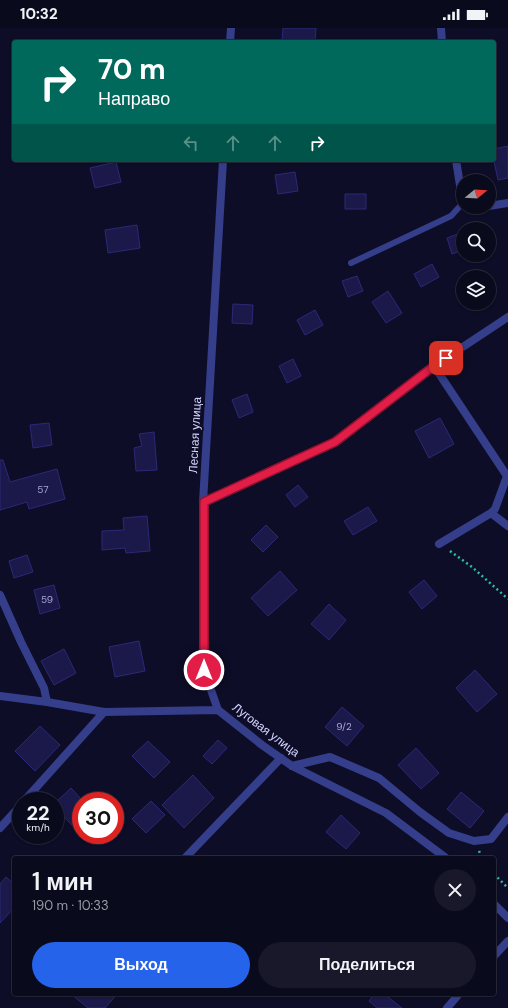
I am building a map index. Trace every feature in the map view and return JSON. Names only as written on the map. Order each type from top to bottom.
[{"type":"street","points":[[230,28],[230,40]]},
{"type":"street","points":[[441,28],[442,40]]},
{"type":"street","name":"Лесная улица","points":[[218,710],[204,670],[204,502],[223,162]]},
{"type":"street","points":[[456,162],[458,174]]},
{"type":"street","points":[[496,205],[508,203]]},
{"type":"street","points":[[204,502],[335,442],[434,366],[508,316]]},
{"type":"street","points":[[434,366],[507,476],[495,509],[491,513],[439,544]]},
{"type":"street","points":[[491,513],[508,526]]},
{"type":"street","points":[[0,595],[44,688],[47,702]]},
{"type":"street","name":"Луговая улица","points":[[0,696],[47,702],[104,712],[218,710],[262,745],[292,766],[386,813],[443,856]]},
{"type":"street","points":[[32,792],[104,712]]},
{"type":"street","points":[[187,856],[281,758]]},
{"type":"street","points":[[292,766],[330,758],[379,778],[420,812],[449,833],[474,841],[491,839],[508,817]]},
{"type":"street","points":[[0,828],[12,815]]},
{"type":"street","points":[[496,906],[508,918]]},
{"type":"street","points":[[496,954],[508,941]]},
{"type":"street","points":[[447,1008],[457,996]]},
{"type":"lane","points":[[351,263],[451,216],[456,211]]},
{"type":"path","points":[[439,544],[472,567],[508,600]]},
{"type":"path","points":[[496,876],[508,888]]},
{"type":"building","points":[[283,28],[316,28],[315,40],[282,40]]},
{"type":"building","points":[[508,146],[508,178],[498,180],[494,162],[496,162],[496,149]]},
{"type":"building","points":[[116,162],[121,182],[95,188],[90,168]]},
{"type":"building","points":[[295,172],[298,191],[278,194],[275,175]]},
{"type":"building","points":[[345,194],[366,194],[366,209],[345,209]]},
{"type":"building","points":[[137,225],[140,248],[108,253],[105,230]]},
{"type":"building","points":[[456,235],[456,253],[452,254],[447,238]]},
{"type":"building","points":[[432,264],[439,277],[421,287],[414,274]]},
{"type":"building","points":[[357,276],[363,291],[348,297],[342,281]]},
{"type":"building","points":[[388,291],[402,313],[386,323],[372,302]]},
{"type":"building","points":[[233,304],[253,305],[252,324],[232,323]]},
{"type":"building","points":[[315,310],[323,325],[305,335],[297,320]]},
{"type":"building","points":[[293,359],[301,376],[287,383],[279,366]]},
{"type":"building","points":[[247,394],[253,412],[239,418],[232,400]]},
{"type":"building","points":[[440,418],[454,444],[429,458],[415,431]]},
{"type":"building","points":[[49,423],[52,445],[33,448],[30,425]]},
{"type":"building","points":[[154,432],[157,470],[136,471],[134,448],[142,446],[139,434]]},
{"type":"building","points":[[0,460],[3,460],[10,482],[57,469],[65,499],[29,509],[27,502],[0,510]]},
{"type":"building","points":[[298,485],[308,497],[295,507],[286,495]]},
{"type":"building","points":[[368,507],[377,521],[353,535],[344,521]]},
{"type":"building","points":[[147,516],[150,551],[126,553],[125,548],[102,550],[102,531],[124,530],[123,518]]},
{"type":"building","points":[[266,525],[278,537],[263,552],[251,540]]},
{"type":"building","points":[[27,555],[33,572],[14,578],[9,561]]},
{"type":"building","points":[[280,571],[297,590],[268,616],[251,598]]},
{"type":"building","points":[[424,580],[437,596],[422,609],[409,592]]},
{"type":"building","points":[[54,585],[60,608],[40,614],[34,590]]},
{"type":"building","points":[[329,604],[346,620],[329,640],[311,624]]},
{"type":"building","points":[[139,641],[145,671],[115,677],[109,647]]},
{"type":"building","points":[[64,649],[76,673],[54,685],[41,661]]},
{"type":"building","points":[[475,670],[497,694],[477,712],[456,688]]},
{"type":"building","points":[[342,707],[364,726],[347,746],[325,727]]},
{"type":"building","points":[[40,726],[60,745],[35,771],[15,751]]},
{"type":"building","points":[[218,740],[227,748],[212,764],[203,756]]},
{"type":"building","points":[[148,741],[170,762],[154,778],[132,756]]},
{"type":"building","points":[[416,748],[439,773],[421,789],[398,765]]},
{"type":"building","points":[[193,775],[214,798],[184,828],[162,805]]},
{"type":"building","points":[[71,788],[75,792],[72,792],[72,825],[64,817],[64,795]]},
{"type":"building","points":[[461,792],[484,811],[470,828],[447,809]]},
{"type":"building","points":[[151,801],[165,815],[146,833],[132,819]]},
{"type":"building","points":[[341,815],[360,833],[346,849],[326,832]]},
{"type":"building","points":[[6,877],[12,882],[12,910],[0,923],[0,884]]},
{"type":"building","points":[[73,996],[115,996],[105,1008],[88,1008]]},
{"type":"building","points":[[373,996],[387,996],[402,1008],[377,1008],[369,1001]]},
{"type":"route","points":[[204,670],[204,502],[335,442],[446,358]]}]
